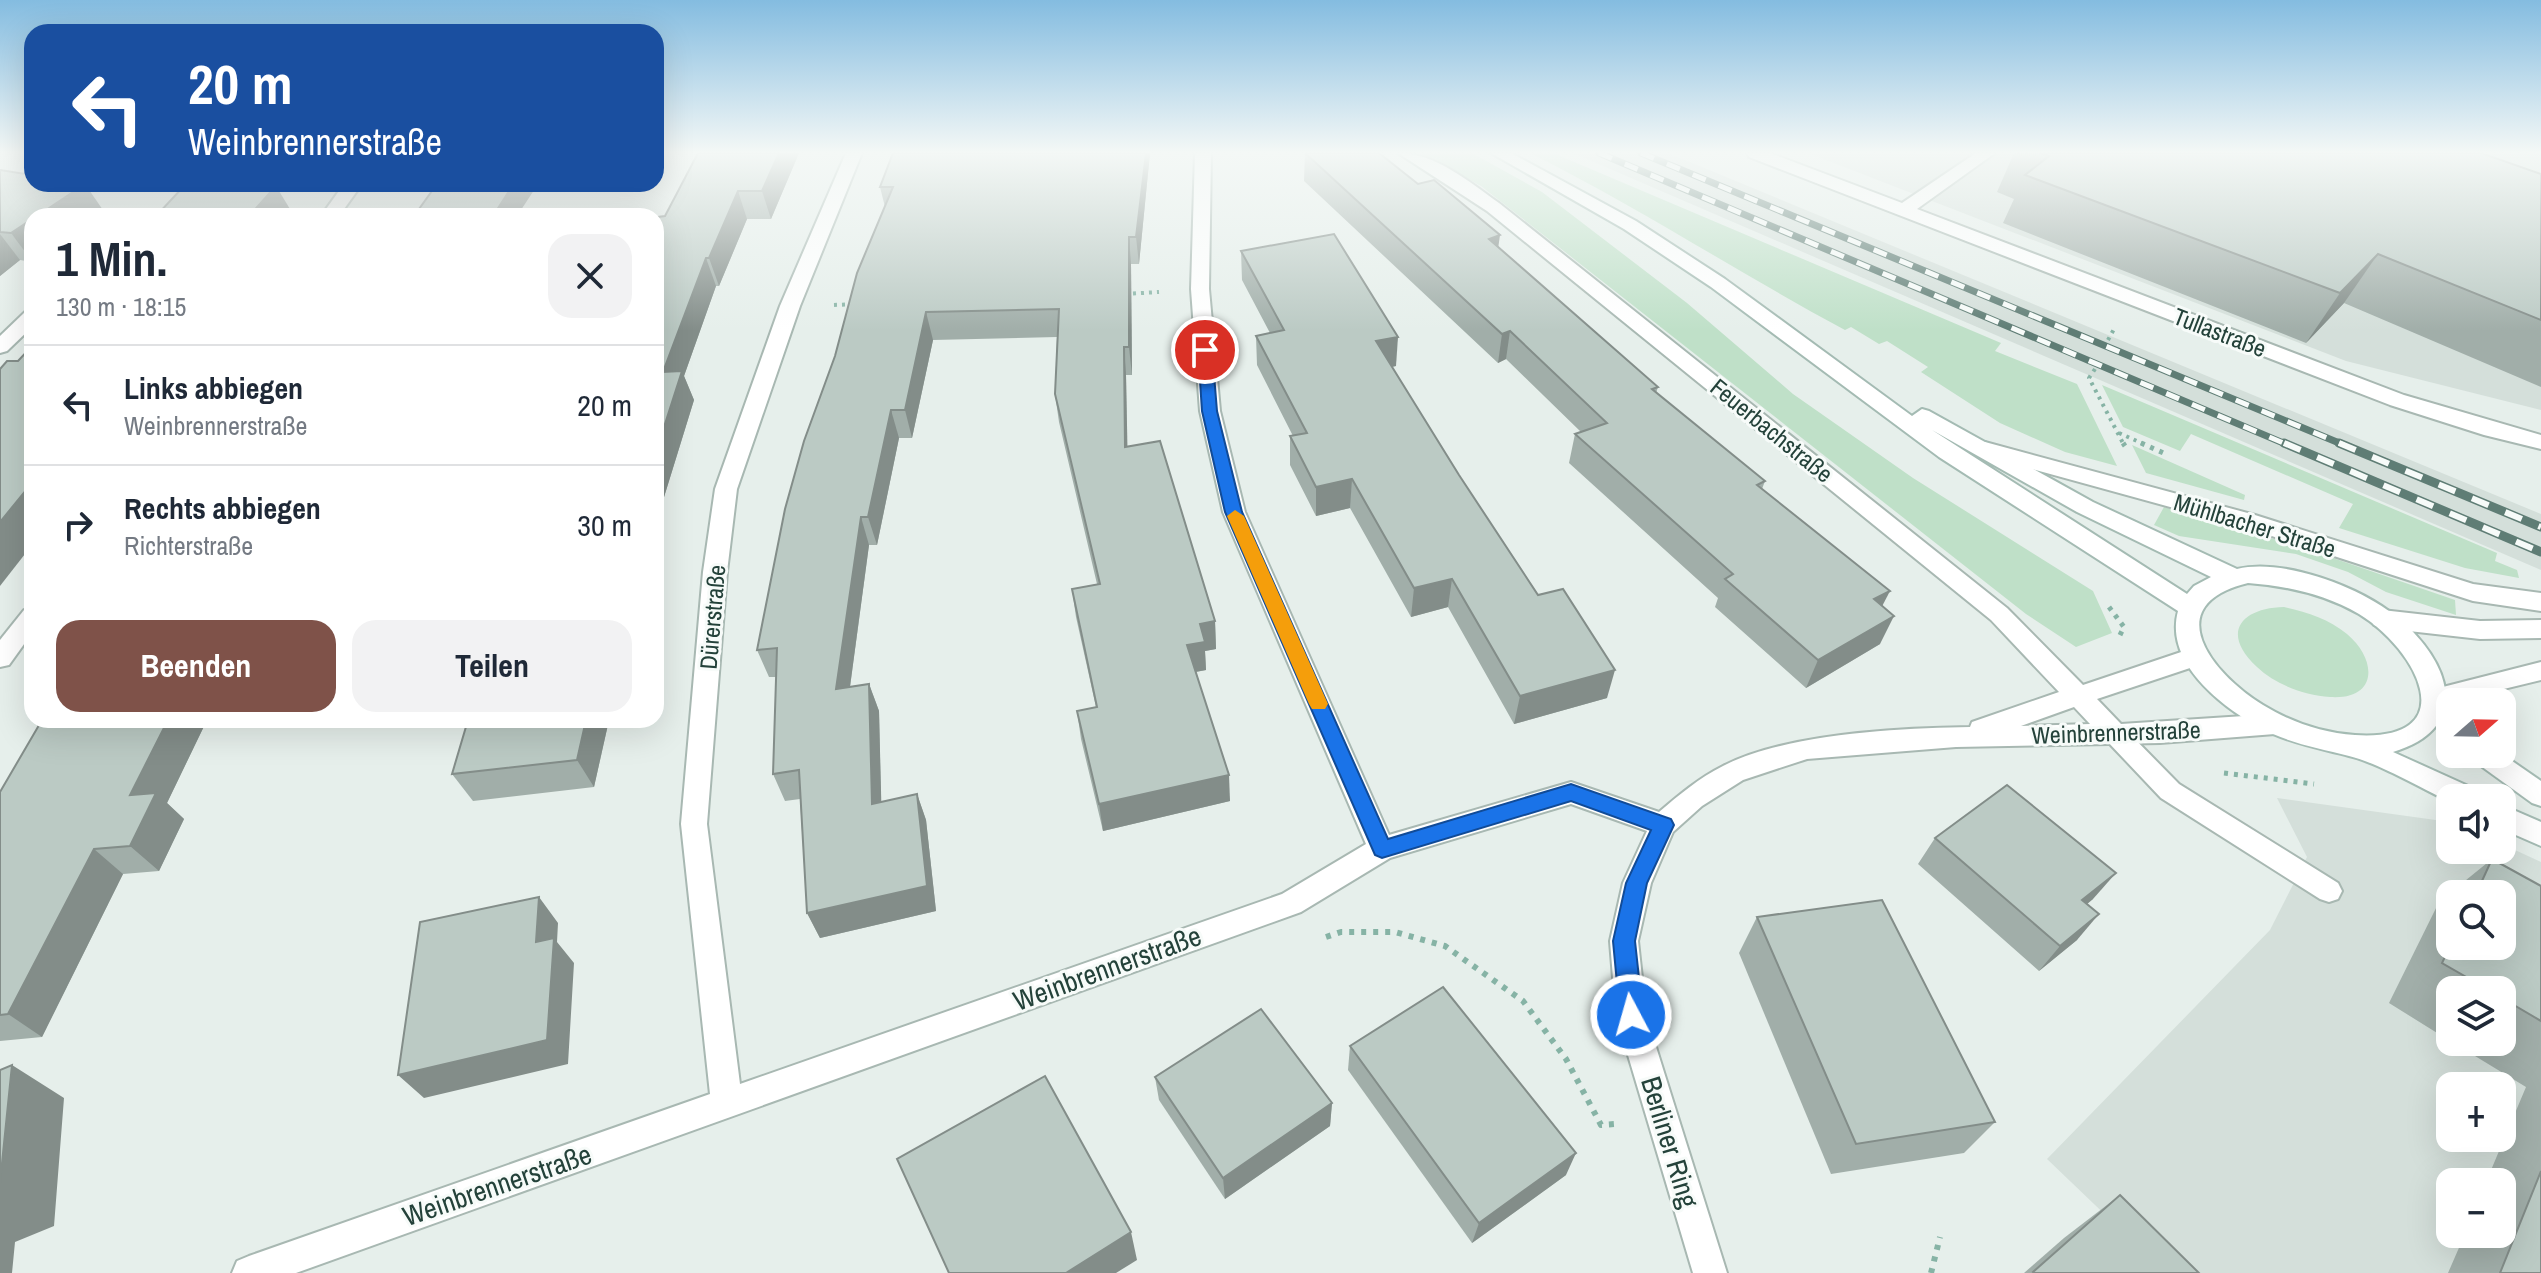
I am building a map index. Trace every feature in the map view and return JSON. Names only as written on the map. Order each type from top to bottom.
[{"type":"street","name":"Dürerstraße","points":[[727,1104],[694,824],[715,572],[726,489],[790,306],[829,212]]},
{"type":"street","points":[[1202,212],[1200,274],[1210,411],[1234,512],[1382,849]]},
{"type":"street","name":"Feuerbachstraße","points":[[1499,212],[1577,278],[1803,454],[1999,614],[2115,734]]},
{"type":"street","name":"Mühlbacher Straße","points":[[1607,212],[1828,361],[1947,452],[2189,607]]},
{"type":"street","name":"Tullastraße","points":[[1910,212],[2397,400],[2491,430],[2541,442]]},
{"type":"street","points":[[0,347],[24,324]]},
{"type":"street","name":"Mühlbacher Straße","points":[[1828,361],[1969,444],[2085,507],[2232,577]]},
{"type":"street","name":"Mühlbacher Straße","points":[[1969,444],[2255,523],[2473,592],[2541,602]]},
{"type":"street","points":[[2436,698],[2432,679],[2421,658],[2382,619],[2345,597],[2305,582],[2266,575],[2232,577],[2212,584],[2198,594],[2189,607],[2186,630],[2196,656],[2227,693],[2275,724],[2302,735],[2354,746],[2383,746],[2406,740],[2436,716]]},
{"type":"street","points":[[2382,619],[2480,630],[2541,629]]},
{"type":"street","points":[[0,658],[24,626]]},
{"type":"street","name":"Weinbrennerstraße","points":[[1956,737],[2196,656]]},
{"type":"street","points":[[2500,688],[2541,671]]},
{"type":"street","name":"Weinbrennerstraße","points":[[249,1273],[1291,903],[1382,849],[1571,793],[1663,825],[1693,798],[1734,772],[1807,749],[1956,737],[2173,732],[2275,724]]},
{"type":"street","points":[[2354,746],[2437,784]]},
{"type":"street","points":[[2503,768],[2541,795]]},
{"type":"street","points":[[2516,823],[2541,835]]},
{"type":"street","name":"Berliner Ring","points":[[1663,825],[1637,883],[1624,941],[1631,1015],[1710,1273]]},
{"type":"lane","points":[[2115,734],[2170,791],[2329,891]]},
{"type":"path","points":[[1121,294],[1166,292]]},
{"type":"path","points":[[790,306],[866,303]]},
{"type":"path","points":[[2095,369],[2089,378],[2118,432]]},
{"type":"path","points":[[2173,732],[2202,771],[2326,785]]},
{"type":"path","points":[[1315,942],[1341,932],[1395,932],[1445,946],[1523,1001],[1566,1059],[1601,1125],[1663,1121]]},
{"type":"path","points":[[1931,1273],[1940,1237]]},
{"type":"shaded area","points":[[1711,212],[1812,212],[2541,514],[2541,570]]},
{"type":"shaded area","points":[[1962,212],[2541,212],[2541,410],[2346,361]]},
{"type":"shaded area","points":[[2277,798],[2436,820],[2436,864],[2516,864],[2516,850],[2541,862],[2541,1273],[2166,1273],[2047,1159],[2270,930],[2307,857]]},
{"type":"green space","points":[[1515,212],[1569,212],[1687,303],[1793,394],[1913,478],[2093,591],[2112,633],[2076,647],[2026,614]]},
{"type":"green space","points":[[1640,212],[1693,212],[2001,343],[1995,351],[2077,384],[2117,466],[2065,452],[2000,423],[1921,372],[1928,367],[1887,341],[1879,344],[1851,327],[1845,330]]},
{"type":"green space","points":[[2102,385],[2497,553],[2495,561],[2517,570],[2519,578],[2465,568],[2339,528],[2353,504],[2191,434],[2180,451],[2123,427]]},
{"type":"green space","points":[[2132,445],[2245,495],[2244,500],[2146,473]]},
{"type":"green space","points":[[2164,507],[2298,546],[2455,600],[2456,615],[2386,592],[2348,572],[2296,554],[2179,536],[2154,525]]},
{"type":"green space","points":[[2284,607],[2325,620],[2357,644],[2368,666],[2365,685],[2358,692],[2330,697],[2300,691],[2273,679],[2246,655],[2238,633],[2240,625],[2256,612]]},
{"type":"building","points":[[0,212],[24,212],[24,224],[11,233],[0,232]]},
{"type":"building","points":[[667,212],[729,212],[709,258],[706,258],[664,369],[664,216]]},
{"type":"building","points":[[882,212],[1139,212],[1136,237],[1129,237],[1129,347],[1124,347],[1125,447],[1160,441],[1215,621],[1200,624],[1205,642],[1187,645],[1229,775],[1099,804],[1077,711],[1097,707],[1072,589],[1100,584],[1055,394],[1059,309],[926,312],[905,410],[891,410],[868,517],[861,517],[836,689],[869,684],[872,804],[917,794],[927,886],[807,913],[799,770],[773,774],[777,648],[757,650],[785,509],[804,441],[835,356],[857,273]]},
{"type":"building","points":[[1370,212],[1473,212],[1500,235],[1489,239],[1658,387],[1652,389],[1765,481],[1757,485],[1890,591],[1874,599],[1894,616],[1818,660],[1725,579],[1733,574],[1575,434],[1607,423],[1510,331],[1502,334]]},
{"type":"building","points":[[2125,212],[2541,212],[2541,320],[2378,254],[2340,293]]},
{"type":"building","points":[[1334,234],[1398,337],[1376,341],[1459,475],[1538,595],[1563,589],[1615,670],[1520,696],[1452,579],[1414,588],[1352,479],[1316,487],[1290,436],[1307,433],[1256,336],[1284,330],[1241,251]]},
{"type":"building","points":[[24,355],[24,493],[0,522],[0,369],[7,361],[18,361]]},
{"type":"building","points":[[682,371],[664,427],[664,372]]},
{"type":"building","points":[[37,728],[164,728],[130,795],[156,793],[130,846],[94,849],[8,1014],[0,1015],[0,792]]},
{"type":"building","points":[[466,728],[584,728],[577,760],[452,774]]},
{"type":"building","points":[[2007,785],[2116,873],[2082,900],[2099,914],[2060,946],[1935,838]]},
{"type":"building","points":[[2490,864],[2501,864],[2541,886],[2541,1021],[2516,1006],[2516,976],[2465,976],[2442,963],[2443,960],[2516,960],[2516,880],[2482,880]]},
{"type":"building","points":[[539,897],[536,942],[554,938],[547,1040],[398,1075],[420,922]]},
{"type":"building","points":[[1882,900],[1995,1122],[1856,1144],[1757,917]]},
{"type":"building","points":[[1443,987],[1576,1153],[1479,1223],[1350,1046]]},
{"type":"building","points":[[1261,1009],[1332,1103],[1223,1178],[1155,1077]]},
{"type":"building","points":[[12,1065],[0,1183],[0,1070]]},
{"type":"building","points":[[1045,1076],[1131,1232],[1066,1273],[949,1273],[897,1159]]},
{"type":"building","points":[[2541,1171],[2541,1273],[2500,1273],[2510,1248],[2516,1248],[2516,1233]]},
{"type":"building","points":[[2120,1195],[2199,1273],[2033,1272]]},
{"type":"railway","points":[[1739,212],[2288,445]]},
{"type":"railway","points":[[1784,212],[2344,445]]},
{"type":"railway","points":[[2284,443],[2541,552]]},
{"type":"railway","points":[[2339,443],[2541,527]]},
{"type":"slow traffic","points":[[1235,516],[1318,704]]},
{"type":"route","points":[[1205,350],[1210,411],[1234,512],[1382,849],[1571,793],[1663,825],[1637,883],[1624,941],[1631,1015]]}]
